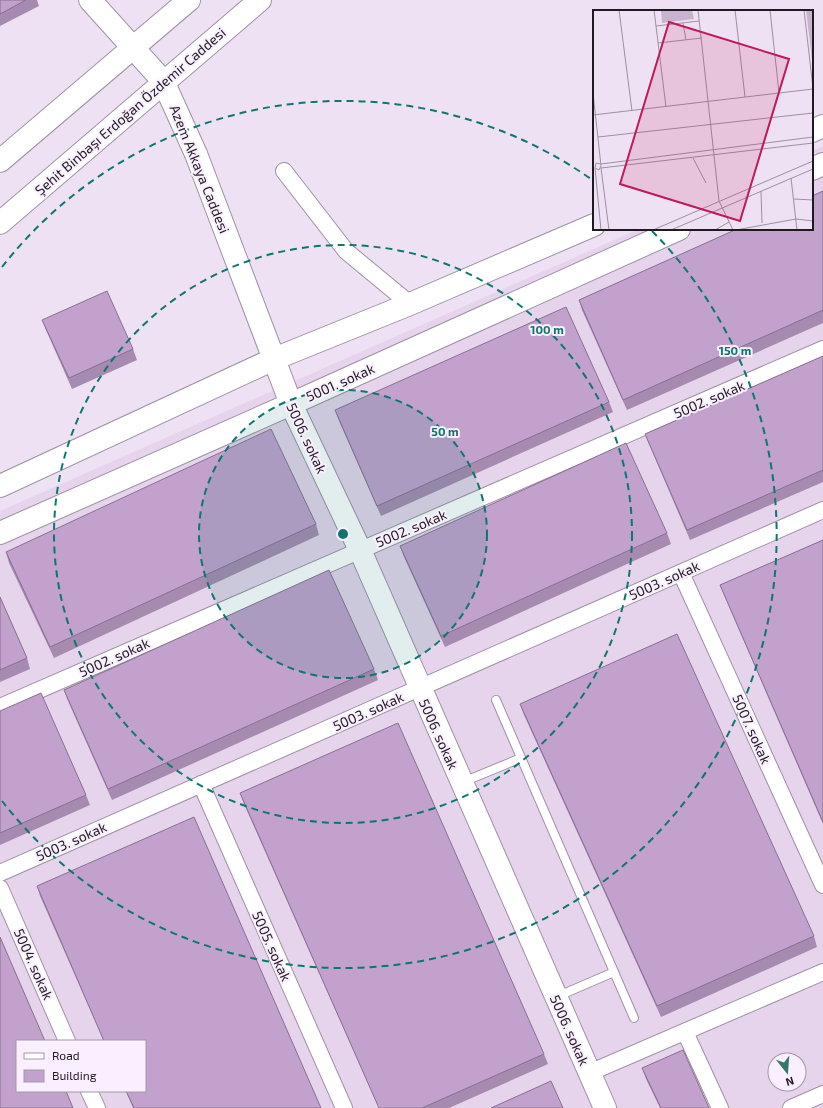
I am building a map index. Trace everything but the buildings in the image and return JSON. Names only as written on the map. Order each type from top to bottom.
[{"type":"street","name":"Azem Akkaya Caddesi","points":[[90,0],[163,81],[196,154],[274,360]]},
{"type":"street","points":[[0,161],[189,0]]},
{"type":"street","name":"Şehit Binbaşı Erdoğan Özdemir Caddesi","points":[[0,223],[163,81],[260,0]]},
{"type":"street","points":[[813,131],[823,126]]},
{"type":"street","points":[[813,169],[823,164]]},
{"type":"street","points":[[284,171],[346,251],[410,304]]},
{"type":"street","points":[[0,486],[274,360],[410,304],[593,225]]},
{"type":"street","name":"5001. sokak","points":[[0,533],[677,230]]},
{"type":"street","name":"5002. sokak","points":[[0,707],[823,349]]},
{"type":"street","name":"5006. sokak","points":[[274,360],[291,404],[360,550],[419,688],[605,1108]]},
{"type":"street","name":"5003. sokak","points":[[0,873],[823,510]]},
{"type":"street","name":"5007. sokak","points":[[681,572],[823,885]]},
{"type":"street","name":"5005. sokak","points":[[201,784],[344,1108]]},
{"type":"street","name":"5004. sokak","points":[[0,888],[67,1040]]},
{"type":"street","points":[[589,1073],[823,972]]},
{"type":"street","points":[[685,1032],[720,1108]]},
{"type":"street","points":[[89,1092],[97,1108]]},
{"type":"street","points":[[791,1108],[823,1094]]},
{"type":"lane","points":[[496,700],[634,1018]]},
{"type":"lane","points":[[461,783],[521,758]]},
{"type":"lane","points":[[556,997],[614,972]]},
{"type":"shaded area","points":[[823,146],[823,1108],[0,1108],[0,511],[637,230],[813,230],[813,151]]}]
